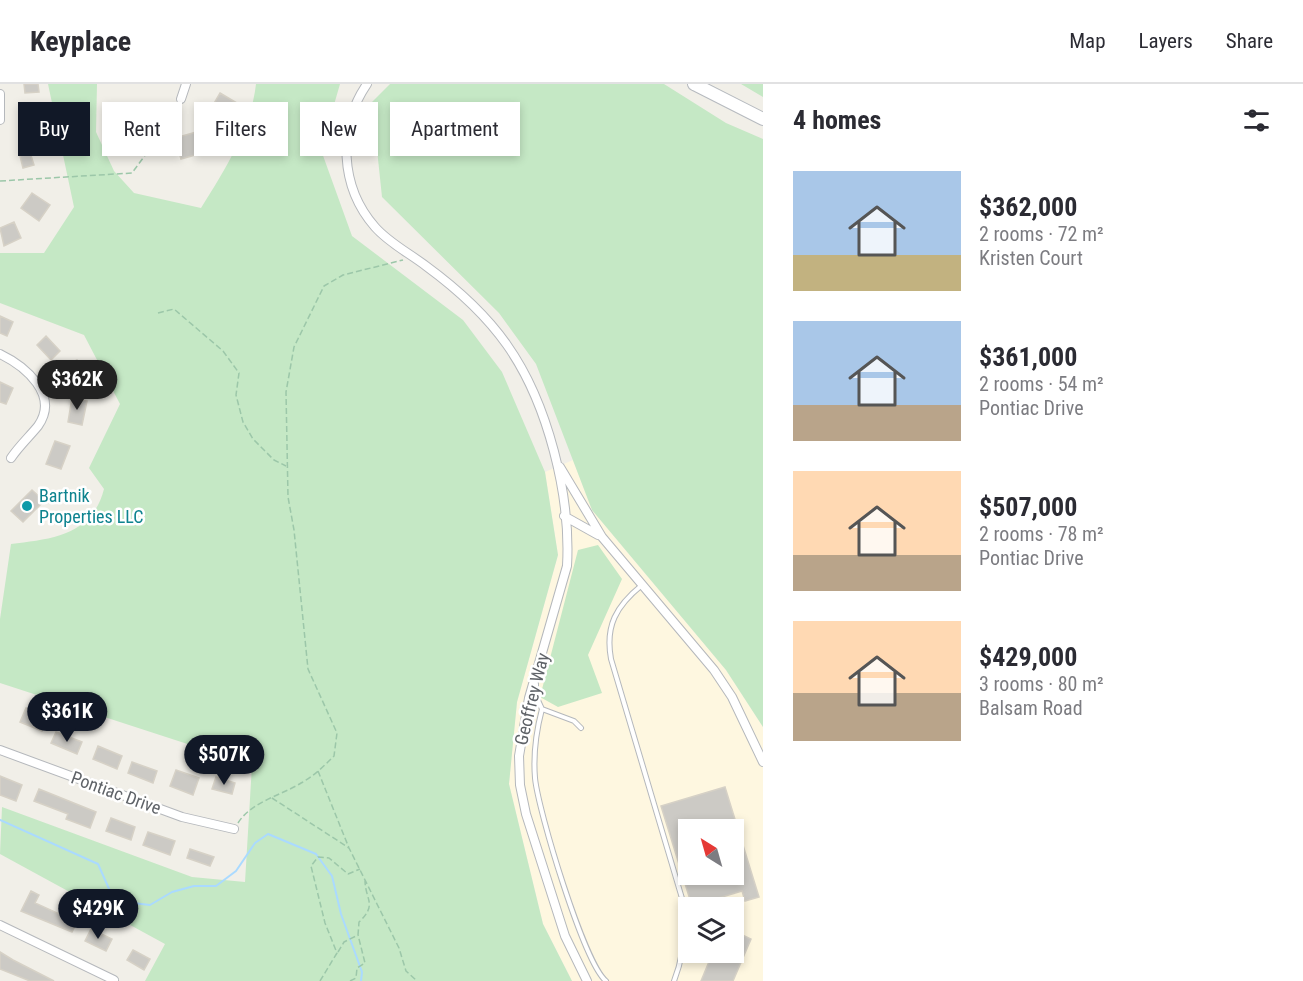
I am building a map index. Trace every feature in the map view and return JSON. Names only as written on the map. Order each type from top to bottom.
[{"type":"main road","points":[[694,84],[763,119]]},
{"type":"street","points":[[181,99],[186,84]]},
{"type":"street","name":"Geoffrey Way","points":[[367,84],[353,111],[345,149],[349,176],[358,204],[376,228],[459,292],[507,344],[536,399],[556,462],[568,541],[567,567],[523,722],[519,756],[520,785],[526,814],[565,936],[587,981]]},
{"type":"street","points":[[0,94],[0,120]]},
{"type":"street","points":[[0,354],[18,362],[33,376],[44,402],[38,426],[11,458]]},
{"type":"street","name":"Geoffrey Way","points":[[556,462],[602,537],[714,670],[732,697],[763,762]]},
{"type":"street","name":"Geoffrey Way","points":[[564,516],[602,537]]},
{"type":"street","name":"Pontiac Drive","points":[[0,750],[182,817],[234,829]]},
{"type":"street","points":[[0,925],[114,980]]},
{"type":"lane","points":[[642,585],[627,597],[615,612],[608,640],[611,659],[684,905],[685,940],[675,979]]},
{"type":"lane","points":[[536,677],[536,696],[542,709],[537,728],[535,756],[538,797],[578,924],[600,976],[606,981]]},
{"type":"lane","points":[[542,709],[574,721],[581,728]]},
{"type":"path","points":[[0,180],[132,173],[174,116],[181,99]]},
{"type":"path","points":[[234,829],[240,819],[318,771],[334,756],[337,733],[308,669],[294,530],[288,497],[286,392],[294,347],[324,286],[343,275],[402,261],[409,254]]},
{"type":"path","points":[[158,313],[174,309],[223,351],[239,373],[236,395],[243,422],[254,439],[274,460],[287,466]]},
{"type":"path","points":[[318,771],[349,848],[365,877],[384,923],[399,948],[406,971],[417,981]]},
{"type":"path","points":[[271,798],[349,848]]},
{"type":"path","points":[[337,953],[326,923],[311,866],[318,857],[329,858],[348,874],[360,868]]},
{"type":"path","points":[[350,981],[356,978],[357,968],[365,963],[358,935],[358,922],[366,916],[371,903],[365,886],[365,877]]},
{"type":"path","points":[[320,981],[344,942],[358,935]]},
{"type":"shaded area","points":[[573,460],[592,510],[726,670],[763,727],[763,981],[572,981],[543,924],[509,784],[517,702],[558,555],[545,472]]},
{"type":"green space","points":[[48,84],[97,84],[96,132],[102,145],[102,156],[107,156],[114,171],[134,193],[201,208],[232,156],[288,156],[288,102],[253,102],[256,84],[340,84],[335,102],[300,102],[300,156],[323,156],[352,236],[463,320],[502,372],[545,472],[558,555],[517,702],[509,784],[543,924],[572,981],[145,981],[165,944],[0,854],[2,807],[192,877],[245,882],[252,765],[0,683],[0,619],[11,544],[55,537],[80,526],[90,517],[104,489],[89,468],[120,404],[84,335],[0,303],[0,253],[44,253],[74,207],[63,156],[90,156],[90,102],[52,102]]},
{"type":"green space","points":[[390,84],[664,84],[726,123],[763,139],[763,727],[726,670],[592,510],[536,364],[499,313],[382,197],[378,156],[378,102],[372,102]]},
{"type":"green space","points":[[741,84],[763,84],[763,97]]},
{"type":"green space","points":[[598,545],[622,579],[588,655],[602,693],[558,707],[540,697],[578,550]]},
{"type":"building","points":[[24,84],[38,84],[39,92],[25,93]]},
{"type":"building","points":[[220,93],[235,102],[215,102]]},
{"type":"building","points":[[194,133],[194,155],[181,159],[180,156],[182,156],[182,136]]},
{"type":"building","points":[[20,156],[31,156],[34,165],[23,168]]},
{"type":"building","points":[[32,193],[50,205],[39,221],[21,208]]},
{"type":"building","points":[[14,222],[21,238],[4,246],[0,228]]},
{"type":"building","points":[[0,316],[13,322],[7,336],[0,333]]},
{"type":"building","points":[[46,336],[60,351],[51,360],[37,345]]},
{"type":"building","points":[[77,360],[82,371],[86,369],[90,378],[72,386],[64,366]]},
{"type":"building","points":[[0,382],[13,388],[6,404],[0,402]]},
{"type":"building","points":[[72,398],[87,401],[82,425],[68,422]]},
{"type":"building","points":[[55,441],[70,446],[61,469],[46,464]]},
{"type":"building","name":"Bartnik Properties LLC","points":[[32,490],[44,501],[23,522],[11,511]]},
{"type":"building","points":[[26,708],[48,717],[42,731],[20,722]]},
{"type":"building","points":[[56,732],[82,742],[77,754],[51,743]]},
{"type":"building","points":[[98,746],[122,756],[117,769],[93,759]]},
{"type":"building","points":[[132,762],[157,771],[153,783],[128,773]]},
{"type":"building","points":[[176,770],[199,778],[193,795],[170,786]]},
{"type":"building","points":[[0,776],[22,785],[16,801],[0,795]]},
{"type":"building","points":[[216,777],[235,783],[232,794],[212,789]]},
{"type":"building","points":[[725,787],[735,819],[678,819],[678,861],[661,806]]},
{"type":"building","points":[[39,789],[96,812],[90,828],[66,819],[68,814],[34,801]]},
{"type":"building","points":[[111,818],[135,827],[131,840],[106,831]]},
{"type":"building","points":[[148,832],[175,841],[170,855],[143,845]]},
{"type":"building","points":[[744,848],[759,897],[745,901],[742,891],[722,897],[689,897],[685,885],[744,885]]},
{"type":"building","points":[[190,849],[214,857],[210,866],[187,858]]},
{"type":"building","points":[[31,891],[39,895],[35,903],[77,922],[72,932],[21,911]]},
{"type":"building","points":[[91,929],[112,939],[106,951],[85,941]]},
{"type":"building","points":[[744,936],[751,939],[744,955]]},
{"type":"building","points":[[133,950],[150,959],[144,970],[127,960]]},
{"type":"building","points":[[0,952],[54,981],[30,981],[0,969]]},
{"type":"building","points":[[708,963],[741,963],[733,981],[701,981]]},
{"type":"waterway","points":[[0,820],[98,864],[110,891],[133,903],[150,905],[172,892],[194,886],[216,886],[236,871],[255,843],[268,834],[316,854],[332,876],[341,914],[362,972],[361,981]]},
{"type":"place","name":"Bartnik Properties LLC","points":[[27,506]]}]
